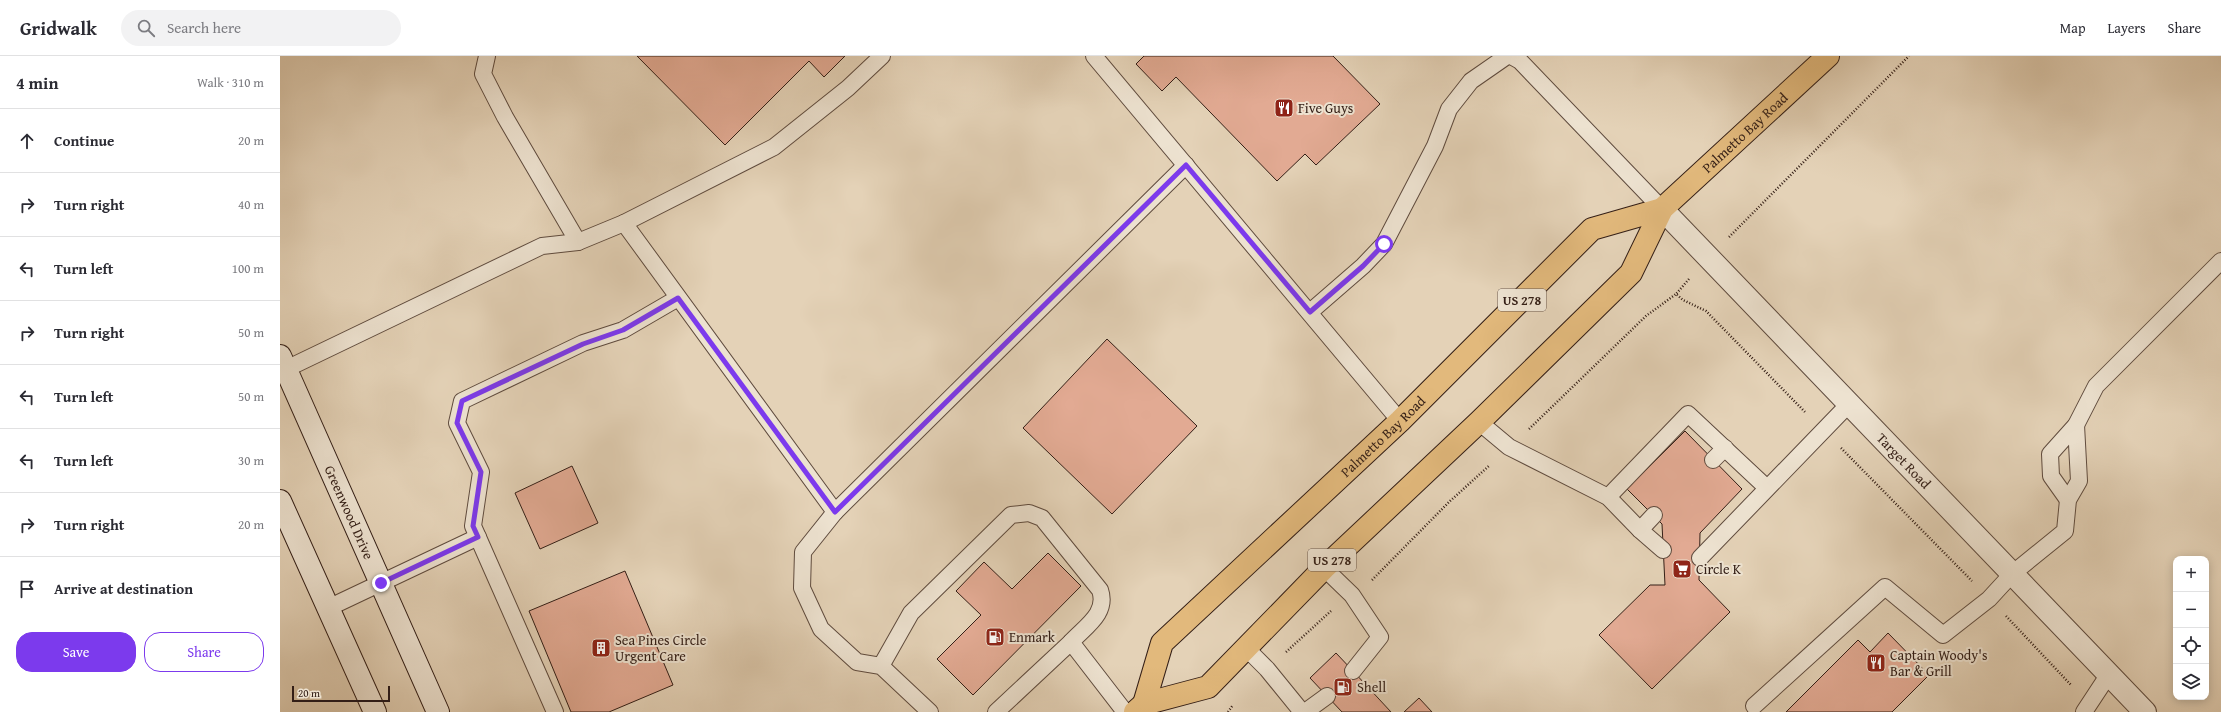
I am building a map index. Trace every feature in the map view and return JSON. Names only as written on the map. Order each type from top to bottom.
[{"type":"highway","name":"Palmetto Bay Road","points":[[1138,710],[1208,687],[1324,568],[1479,422],[1631,273],[1662,209],[1828,56]]},
{"type":"highway","name":"Palmetto Bay Road","points":[[1138,710],[1162,643],[1400,422],[1592,229],[1662,209]]},
{"type":"street","name":"Target Road","points":[[1662,209],[2109,674],[2139,710]]},
{"type":"street","name":"Greenwood Drive","points":[[283,362],[438,712]]},
{"type":"street","points":[[280,502],[286,532],[328,608],[375,712]]},
{"type":"lane","points":[[487,56],[483,74],[505,117],[578,242]]},
{"type":"lane","points":[[283,362],[542,246],[578,242],[624,223],[774,147],[848,88],[882,56]]},
{"type":"lane","points":[[1094,56],[1310,312],[1400,422]]},
{"type":"lane","points":[[1310,312],[1363,266],[1384,244],[1435,146],[1449,109],[1471,81],[1507,56]]},
{"type":"lane","points":[[1511,56],[1520,61],[1662,209]]},
{"type":"lane","points":[[930,712],[881,666],[857,662],[821,629],[802,588],[803,552],[835,512],[1186,165]]},
{"type":"lane","points":[[624,223],[835,512]]},
{"type":"lane","points":[[2068,500],[2051,476],[2050,454],[2076,425],[2096,386],[2221,261]]},
{"type":"lane","points":[[554,712],[473,526],[481,472],[457,423],[462,401],[583,344],[623,330],[678,298]]},
{"type":"lane","points":[[1700,558],[1849,404]]},
{"type":"lane","points":[[1608,497],[1688,414],[1767,488]]},
{"type":"lane","points":[[1479,422],[1509,447],[1608,497],[1640,530],[1663,550]]},
{"type":"lane","points":[[1754,706],[1885,587],[1943,635],[1989,599],[2012,574],[2065,531],[2068,500],[2079,481],[2076,425]]},
{"type":"lane","points":[[1713,460],[1725,448]]},
{"type":"lane","points":[[881,666],[911,613],[1011,515],[1029,513],[1042,518],[1100,590],[1104,600],[1100,612],[1072,642],[996,712]]},
{"type":"lane","points":[[1640,530],[1654,515]]},
{"type":"lane","points":[[328,608],[478,537]]},
{"type":"lane","points":[[1324,568],[1352,595],[1380,637],[1353,671]]},
{"type":"lane","points":[[1072,642],[1138,710]]},
{"type":"lane","points":[[1246,648],[1267,669],[1304,712],[1327,696]]},
{"type":"lane","points":[[2084,712],[2109,674]]},
{"type":"path","points":[[1267,669],[1329,612],[1374,578],[1450,501],[1572,390],[1646,316],[1676,294]]},
{"type":"path","points":[[1228,712],[1235,702]]},
{"type":"building","points":[[637,56],[845,56],[824,77],[809,61],[725,145]]},
{"type":"building","points":[[1144,56],[1333,56],[1380,104],[1316,165],[1305,154],[1277,181],[1176,77],[1162,91],[1136,64]]},
{"type":"building","points":[[1107,339],[1197,426],[1112,514],[1023,428]]},
{"type":"building","name":"Circle K","points":[[1685,431],[1742,489],[1700,533],[1699,580],[1730,612],[1652,689],[1599,635],[1650,585],[1665,585],[1662,524],[1627,489]]},
{"type":"building","points":[[572,466],[598,523],[540,549],[515,493]]},
{"type":"building","name":"Enmark","points":[[1048,553],[1081,586],[973,695],[937,659],[981,615],[956,591],[984,562],[1012,589]]},
{"type":"building","name":"Sea Pines Circle Urgent Care","points":[[625,571],[673,685],[609,712],[571,712],[529,611]]},
{"type":"building","name":"Captain Woody's Bar & Grill","points":[[1888,633],[1929,675],[1892,712],[1786,712],[1858,640],[1870,652]]},
{"type":"building","name":"Shell","points":[[1336,653],[1391,712],[1342,712],[1310,678]]},
{"type":"building","name":"Shell","points":[[1419,698],[1432,712],[1404,712]]},
{"type":"place","name":"Five Guys","points":[[1284,108]]},
{"type":"place","name":"Circle K","points":[[1682,569]]},
{"type":"place","name":"Enmark","points":[[995,637]]},
{"type":"place","name":"Sea Pines Circle Urgent Care","points":[[601,648]]},
{"type":"place","name":"Captain Woody's Bar & Grill","points":[[1876,663]]},
{"type":"place","name":"Shell","points":[[1343,687]]},
{"type":"route","points":[[381,583],[478,537],[473,526],[481,472],[457,423],[462,401],[583,344],[623,330],[678,298],[835,512],[1186,165],[1310,312],[1363,266],[1384,244]]}]
